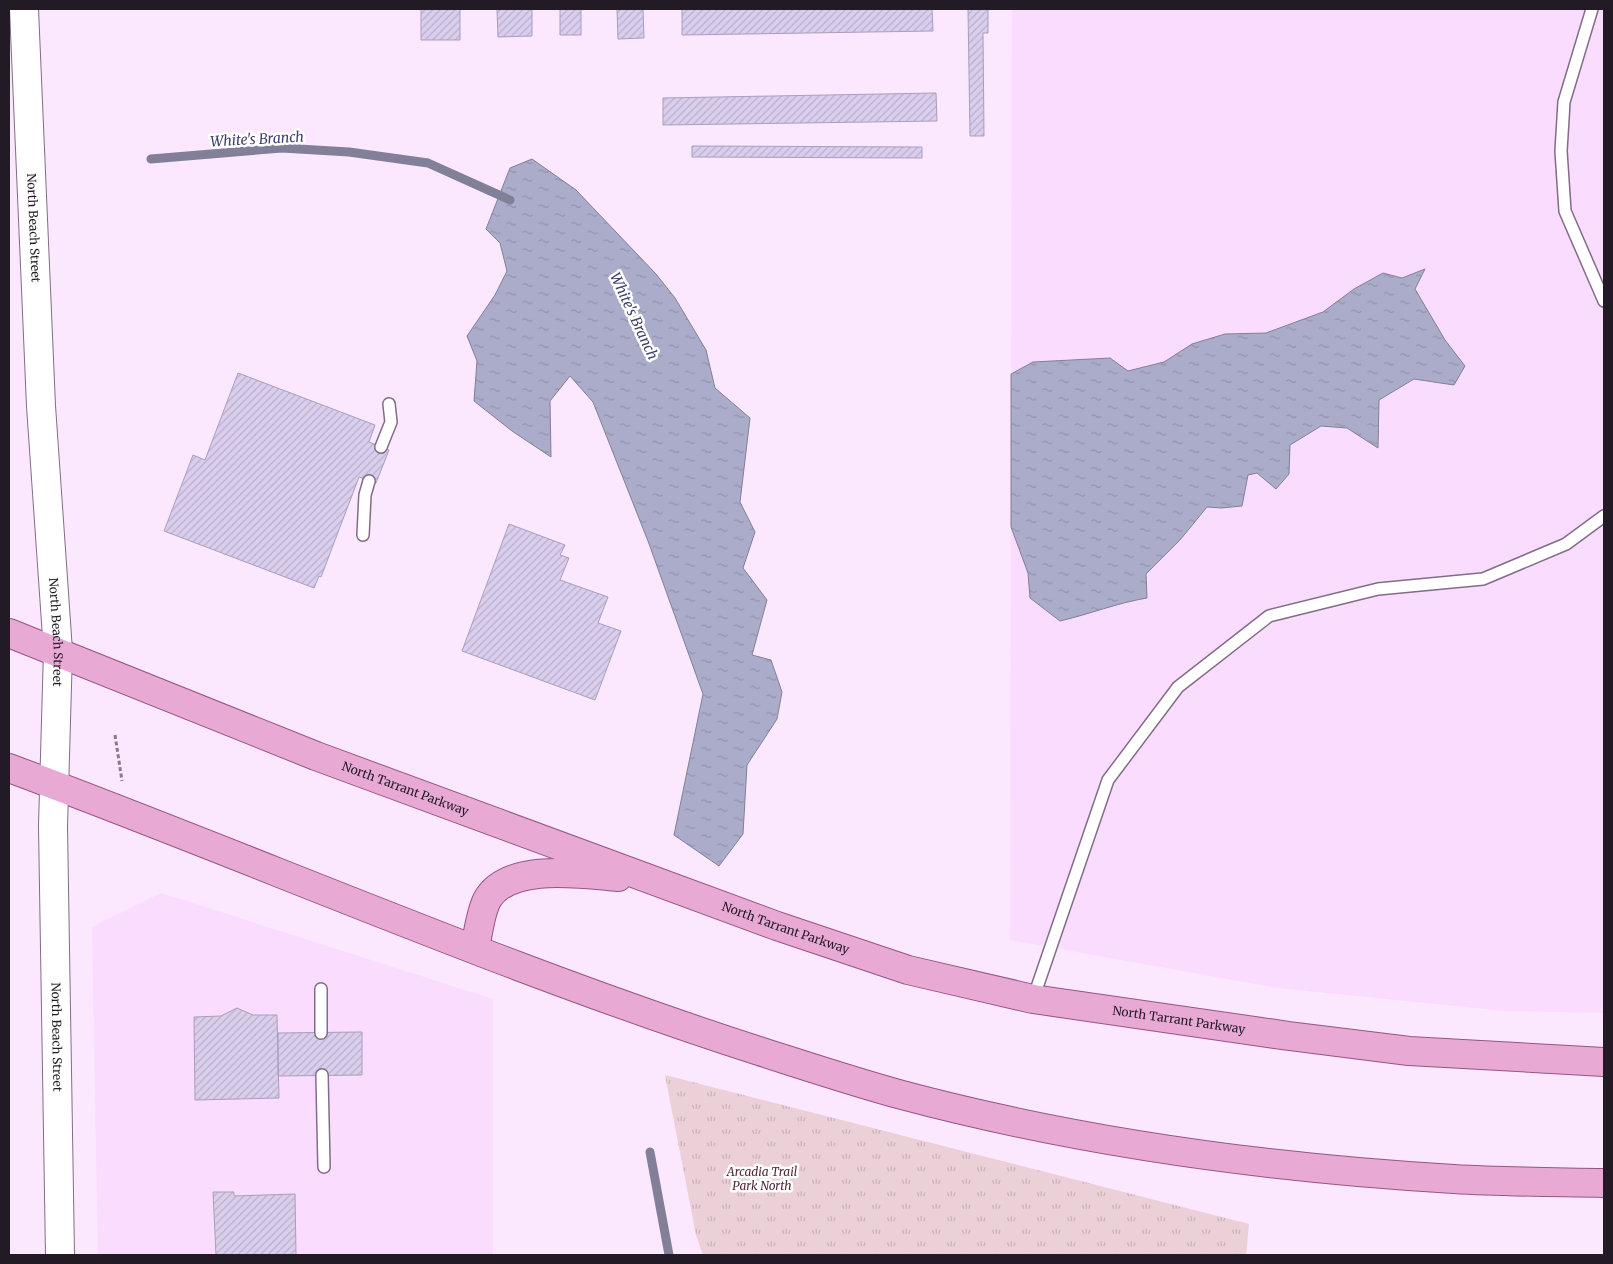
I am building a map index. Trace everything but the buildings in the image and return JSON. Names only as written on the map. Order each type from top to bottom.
[{"type":"main road","name":"North Beach Street","points":[[24,9],[17,60],[30,110],[41,406],[58,651],[53,826],[60,1255]]},
{"type":"main road","name":"North Tarrant Parkway","points":[[9,633],[58,651],[316,756],[777,926],[908,970],[1033,999],[1409,1051],[1604,1062]]},
{"type":"main road","points":[[9,768],[475,949],[667,1021],[901,1095],[1033,1126],[1157,1149],[1299,1166],[1456,1180],[1604,1183]]},
{"type":"main road","points":[[475,949],[487,900],[500,887],[518,878],[555,872],[650,879]]},
{"type":"lane","points":[[1592,9],[1564,102],[1561,152],[1564,211],[1604,301]]},
{"type":"lane","points":[[381,447],[391,422],[389,404]]},
{"type":"lane","points":[[363,535],[365,495],[369,481]]},
{"type":"lane","points":[[1033,999],[1108,780],[1178,687],[1269,616],[1378,589],[1482,579],[1566,544],[1604,516]]},
{"type":"lane","points":[[321,989],[321,1033]]},
{"type":"lane","points":[[322,1075],[324,1167]]},
{"type":"path","points":[[115,735],[123,790]]},
{"type":"shaded area","points":[[1012,9],[1604,9],[1604,1013],[1506,1011],[1278,988],[1010,940]]},
{"type":"shaded area","points":[[161,893],[493,999],[493,1255],[98,1255],[92,927]]},
{"type":"green space","name":"Arcadia Trail Park North","points":[[665,1075],[1249,1224],[1246,1255],[703,1255],[696,1235]]},
{"type":"water","points":[[532,159],[576,190],[656,274],[675,298],[706,350],[715,388],[750,418],[740,502],[755,532],[743,568],[767,600],[752,655],[771,660],[782,692],[777,719],[747,765],[743,834],[719,866],[674,835],[703,694],[648,541],[593,402],[570,376],[550,401],[551,457],[512,431],[474,401],[477,361],[467,336],[495,295],[507,271],[500,243],[486,229],[510,168]]},
{"type":"water","points":[[1425,269],[1415,289],[1445,340],[1465,366],[1454,385],[1414,379],[1379,400],[1378,448],[1347,428],[1321,426],[1290,445],[1289,474],[1276,489],[1257,473],[1248,475],[1242,506],[1207,507],[1180,540],[1146,574],[1147,598],[1060,621],[1030,598],[1028,573],[1011,527],[1011,374],[1033,362],[1110,358],[1128,371],[1164,362],[1192,344],[1225,334],[1266,333],[1323,312],[1354,289],[1383,273],[1402,278]]},
{"type":"waterway","name":"White's Branch","points":[[151,159],[282,148],[349,152],[428,163],[510,200]]},
{"type":"waterway","name":"White's Branch","points":[[650,1152],[669,1255]]}]
